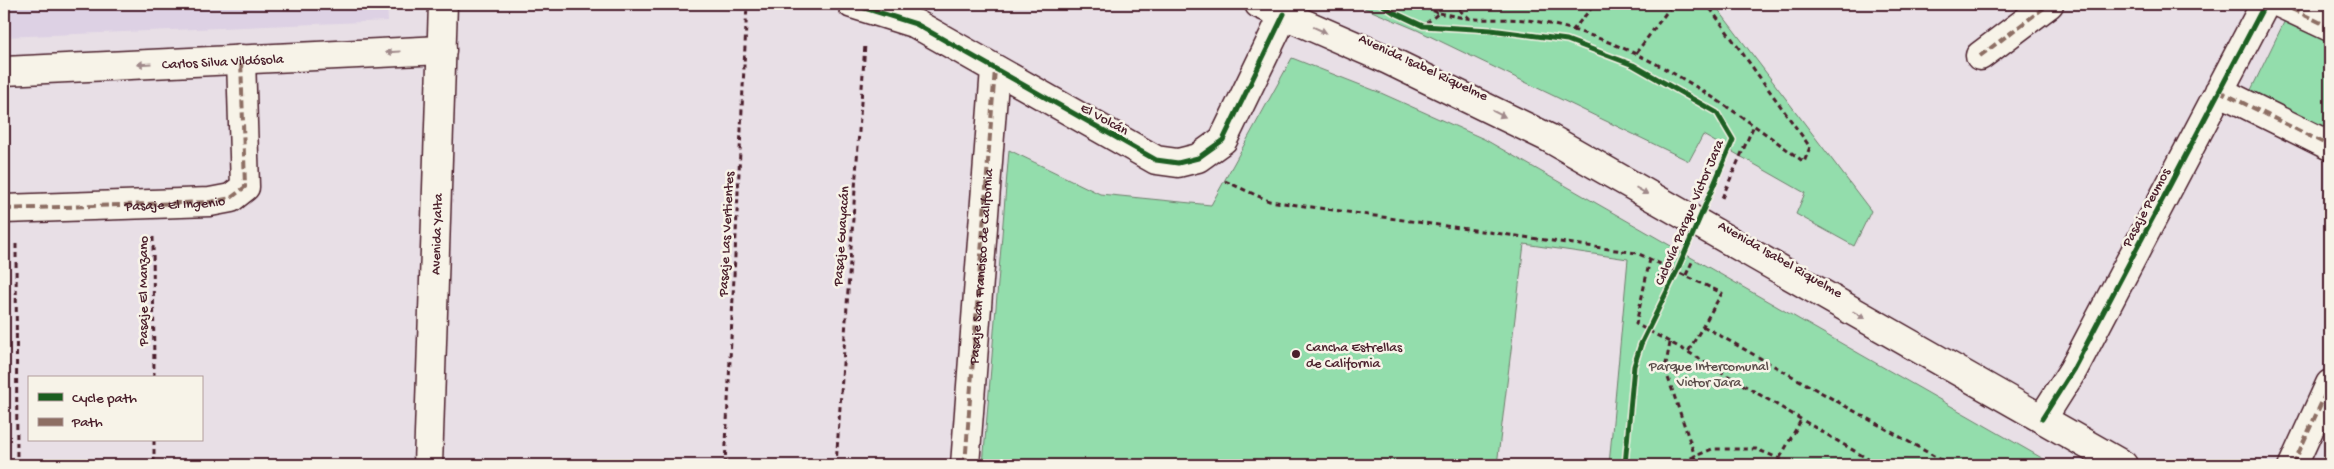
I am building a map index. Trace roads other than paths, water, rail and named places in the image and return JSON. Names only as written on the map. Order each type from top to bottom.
[{"type":"street","name":"Avenida Yalta","points":[[428,465],[443,4]]},
{"type":"street","name":"Avenida Isabel Riquelme","points":[[1259,4],[1396,64],[1548,138],[2123,465]]},
{"type":"street","points":[[1980,56],[2049,4]]},
{"type":"street","name":"Pasaje Peumos","points":[[2042,419],[2073,370],[2264,4]]},
{"type":"street","points":[[2282,4],[2330,27]]},
{"type":"street","name":"El Volcán","points":[[860,6],[916,24],[1156,160],[1178,163],[1198,158],[1223,140],[1284,14]]},
{"type":"street","name":"Carlos Silva Vildósola","points":[[4,71],[442,50]]},
{"type":"street","name":"Pasaje El Ingenio","points":[[10,208],[210,202],[231,198],[245,187],[241,59]]},
{"type":"street","name":"Pasaje San Francisco de California","points":[[965,465],[995,69]]},
{"type":"street","points":[[2219,91],[2330,146]]},
{"type":"street","points":[[2293,465],[2330,384]]},
{"type":"place","name":"Cancha Estrellas de California","points":[[1296,354]]},
{"type":"park label","name":"Parque Intercomunal Victor Jara","points":[[1709,374]]}]
